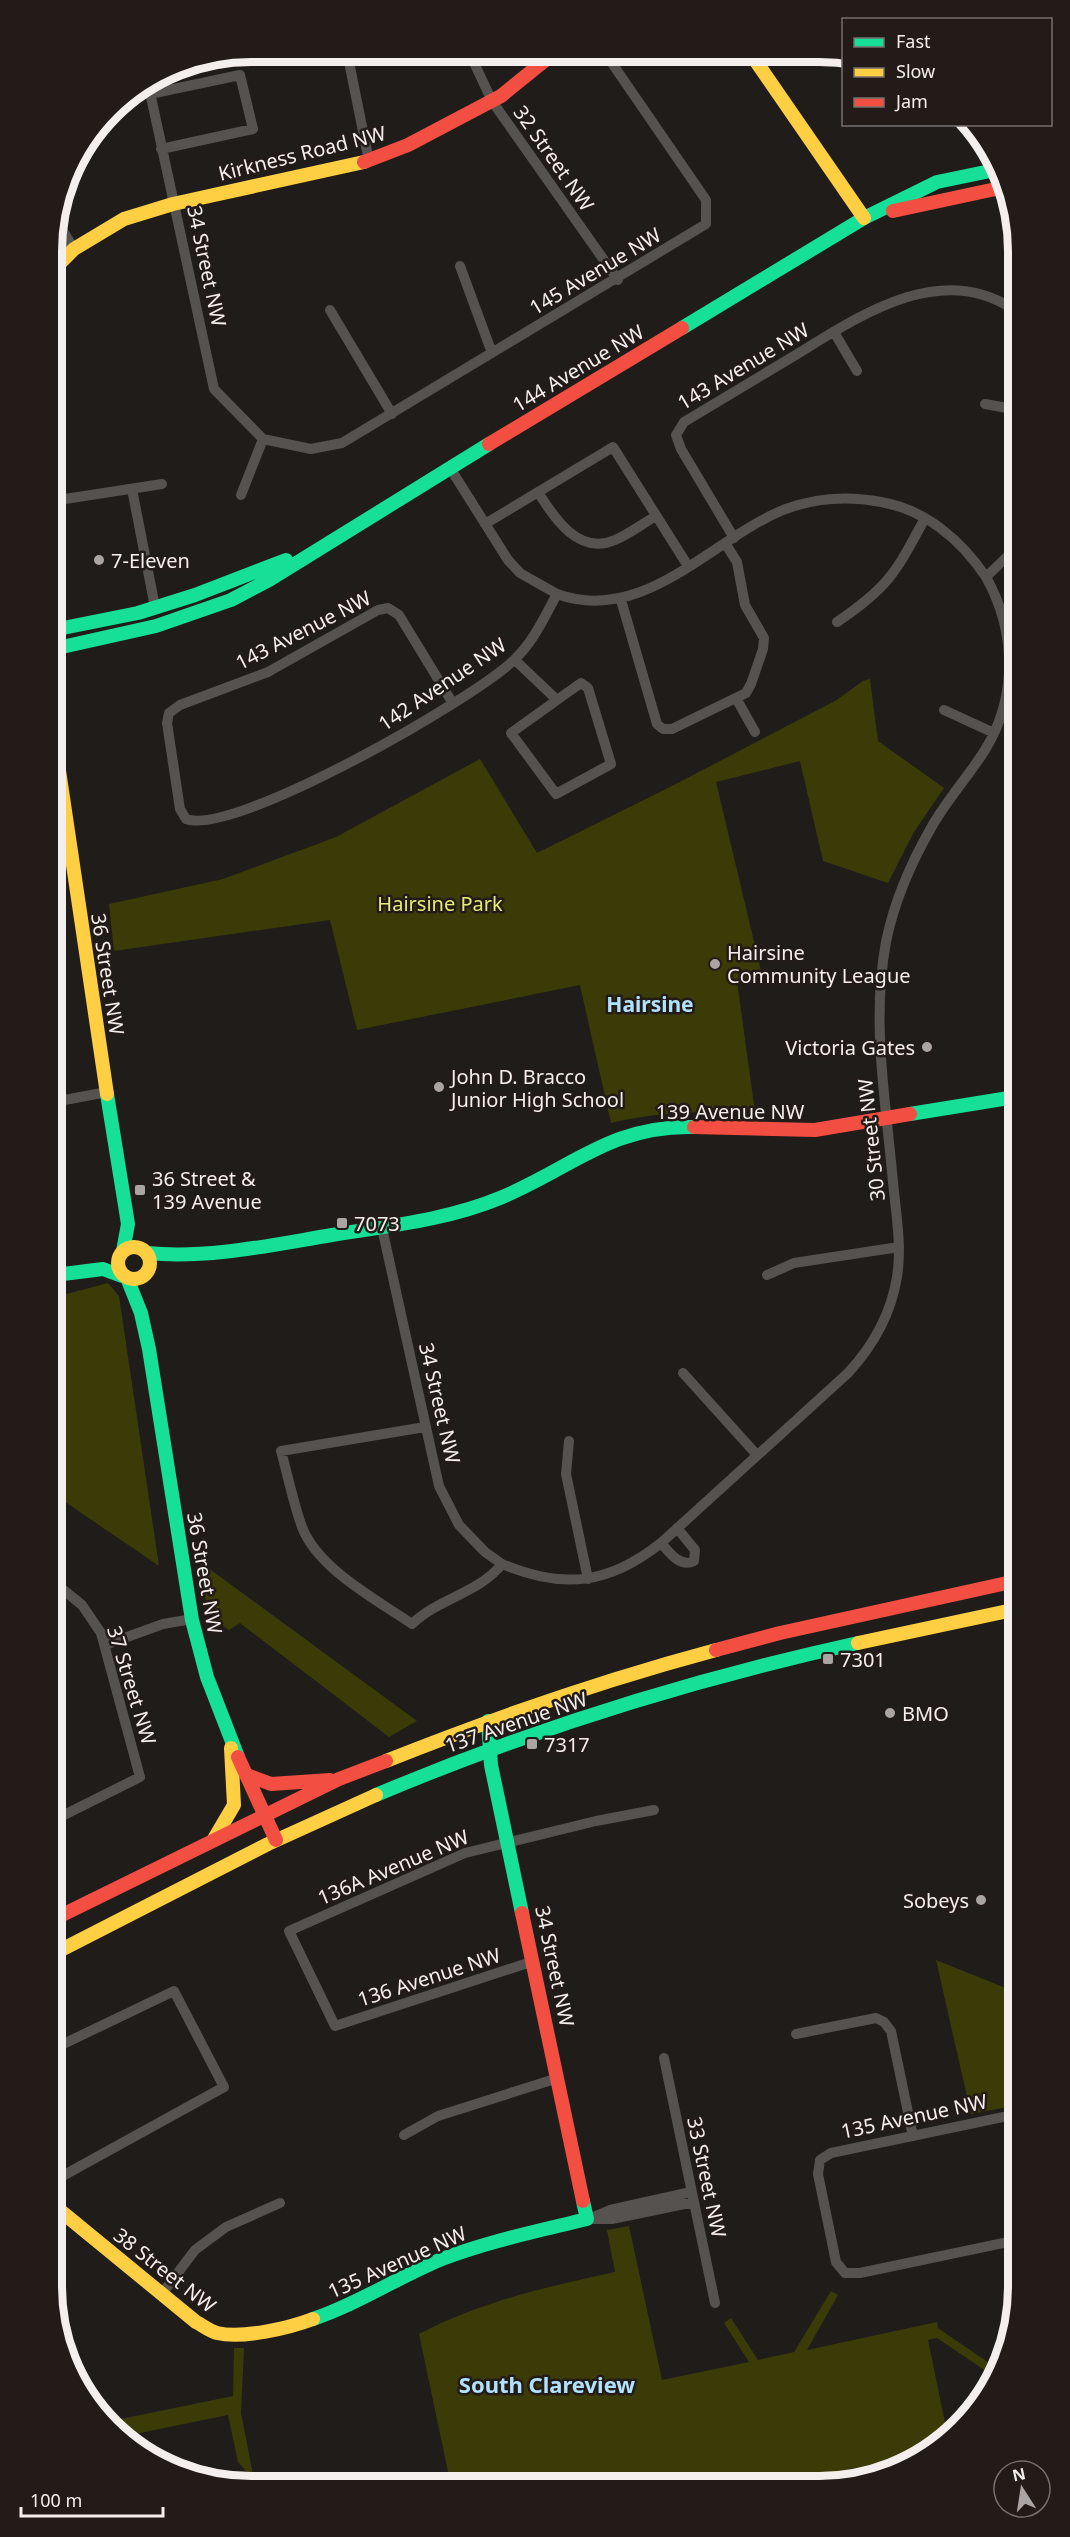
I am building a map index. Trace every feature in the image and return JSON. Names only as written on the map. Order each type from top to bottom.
[{"type":"street","points":[[349,62],[369,160]]},
{"type":"street","name":"32 Street NW","points":[[474,62],[492,101],[618,280]]},
{"type":"street","name":"Kirkness Road NW","points":[[62,261],[74,249],[124,219],[173,204],[369,160],[454,123],[492,101],[542,62]]},
{"type":"street","name":"145 Avenue NW","points":[[263,439],[311,449],[342,443],[618,280],[706,224],[708,212],[706,200],[611,62]]},
{"type":"street","points":[[757,62],[864,218]]},
{"type":"street","points":[[157,87],[240,75],[253,129],[161,148]]},
{"type":"street","name":"34 Street NW","points":[[150,91],[214,389],[263,439]]},
{"type":"street","name":"144 Avenue NW","points":[[62,647],[134,632],[204,610],[254,589],[312,551],[864,218],[937,182],[990,171]]},
{"type":"street","name":"144 Avenue NW","points":[[864,218],[944,198],[997,188]]},
{"type":"street","points":[[63,231],[74,249]]},
{"type":"street","points":[[460,266],[492,354]]},
{"type":"street","name":"143 Avenue NW","points":[[729,540],[681,449],[676,435],[684,422],[878,308],[931,291],[954,290],[977,293],[1008,307]]},
{"type":"street","points":[[330,310],[392,414]]},
{"type":"street","name":"143 Avenue NW","points":[[834,332],[857,371]]},
{"type":"street","points":[[985,404],[1008,408]]},
{"type":"street","points":[[242,495],[263,439]]},
{"type":"street","points":[[485,524],[614,447],[688,566]]},
{"type":"street","points":[[450,468],[504,555],[520,573],[557,594],[582,601],[621,600],[658,584],[729,540],[784,510],[825,500],[853,499],[887,503],[925,518],[959,543],[986,577],[1008,556]]},
{"type":"street","points":[[62,500],[162,484]]},
{"type":"street","points":[[132,489],[155,608]]},
{"type":"street","points":[[538,492],[556,522],[566,531],[593,543],[614,540],[656,516]]},
{"type":"street","points":[[837,622],[873,597],[889,581],[925,518]]},
{"type":"street","points":[[621,600],[657,724],[663,729],[672,729],[746,693],[751,684],[764,638],[746,605],[737,562],[729,540]]},
{"type":"street","name":"144 Avenue NW","points":[[62,628],[155,608],[312,551]]},
{"type":"street","name":"30 Street NW","points":[[986,577],[995,595],[1006,628],[1008,643]]},
{"type":"street","name":"142 Avenue NW","points":[[186,819],[207,821],[300,788],[378,749],[515,660],[531,640],[557,594]]},
{"type":"street","name":"143 Avenue NW","points":[[186,819],[178,802],[167,723],[169,713],[180,705],[268,672],[374,612],[388,608],[399,615],[452,702]]},
{"type":"street","points":[[515,660],[557,700]]},
{"type":"street","name":"30 Street NW","points":[[502,1564],[546,1578],[588,1579],[622,1569],[661,1544],[848,1373],[870,1346],[882,1326],[897,1277],[899,1247],[879,1013],[881,974],[892,921],[908,875],[931,827],[994,733],[1005,704],[1008,676]]},
{"type":"street","points":[[581,683],[588,688],[610,764],[556,794],[511,733],[557,700],[581,683]]},
{"type":"street","points":[[736,698],[755,732]]},
{"type":"street","points":[[944,710],[994,733]]},
{"type":"street","name":"36 Street NW","points":[[62,790],[128,1224],[121,1253]]},
{"type":"street","points":[[62,1100],[107,1092]]},
{"type":"street","name":"139 Avenue NW","points":[[145,1251],[176,1256],[226,1252],[436,1219],[475,1209],[508,1195],[602,1144],[646,1131],[685,1127],[798,1131],[1008,1098]]},
{"type":"street","name":"36 Street NW","points":[[128,1224],[145,1251]]},
{"type":"street","name":"34 Street NW","points":[[382,1228],[439,1486],[450,1511],[470,1538],[502,1564]]},
{"type":"street","points":[[62,1274],[92,1269],[110,1270],[125,1277],[145,1275],[150,1263],[145,1251],[132,1247],[92,1269]]},
{"type":"street","points":[[767,1275],[794,1263],[899,1247]]},
{"type":"street","points":[[121,1253],[117,1266],[125,1277]]},
{"type":"street","name":"139 Avenue NW","points":[[145,1275],[176,1256]]},
{"type":"street","name":"36 Street NW","points":[[139,1300],[145,1275]]},
{"type":"street","name":"36 Street NW","points":[[125,1277],[139,1300],[158,1397],[192,1619],[210,1688],[230,1739],[276,1840]]},
{"type":"street","points":[[683,1373],[757,1455]]},
{"type":"street","points":[[425,1427],[281,1451],[303,1529],[322,1556],[347,1581],[412,1624],[424,1612],[486,1581],[502,1564]]},
{"type":"street","points":[[569,1441],[566,1473],[588,1579]]},
{"type":"street","points":[[661,1544],[680,1561],[686,1564],[694,1561],[695,1550],[678,1528]]},
{"type":"street","name":"137 Avenue NW","points":[[62,1916],[339,1779],[488,1721],[646,1669],[780,1633],[1008,1583]]},
{"type":"street","name":"37 Street NW","points":[[62,1588],[88,1612],[105,1645],[140,1777],[62,1817]]},
{"type":"street","points":[[971,1619],[1008,1608]]},
{"type":"street","name":"137 Avenue NW","points":[[62,1949],[276,1840],[397,1786],[489,1751],[649,1698],[777,1662],[1008,1612]]},
{"type":"street","points":[[105,1645],[163,1624],[192,1619]]},
{"type":"street","name":"34 Street NW","points":[[488,1721],[489,1751],[587,2219]]},
{"type":"street","points":[[210,1843],[231,1819],[235,1808],[236,1789],[230,1739]]},
{"type":"street","points":[[247,1775],[271,1784],[339,1779]]},
{"type":"street","name":"136A Avenue NW","points":[[335,2026],[289,1931],[465,1853],[596,1821],[654,1810]]},
{"type":"street","name":"136 Avenue NW","points":[[335,2026],[534,1961]]},
{"type":"street","points":[[62,2045],[174,1990],[224,2087],[62,2176]]},
{"type":"street","points":[[796,2034],[867,2018],[880,2019],[891,2031],[913,2136]]},
{"type":"street","name":"33 Street NW","points":[[664,2058],[715,2302]]},
{"type":"street","points":[[404,2135],[438,2116],[558,2078]]},
{"type":"street","name":"135 Avenue NW","points":[[1008,2116],[831,2153],[820,2160],[818,2174],[836,2262],[845,2273],[860,2273],[1008,2242]]},
{"type":"street","name":"135 Avenue NW","points":[[260,2332],[293,2326],[334,2312],[440,2260],[485,2244],[587,2219],[610,2210],[693,2197]]},
{"type":"street","points":[[161,2295],[195,2250],[226,2227],[280,2203]]},
{"type":"street","name":"38 Street NW","points":[[62,2212],[196,2322],[216,2333],[260,2332]]},
{"type":"green space","name":"Hairsine Park","points":[[870,679],[878,741],[944,788],[914,832],[888,883],[823,861],[800,761],[716,782],[762,975],[737,981],[755,1112],[665,1114],[611,1123],[580,985],[357,1030],[330,920],[114,951],[109,904],[223,879],[336,837],[480,759],[537,853],[835,701],[863,681]]},
{"type":"green space","points":[[108,1283],[119,1296],[159,1566],[62,1500],[62,1295]]},
{"type":"green space","points":[[200,1562],[417,1721],[389,1737],[240,1623],[229,1630],[208,1615]]},
{"type":"green space","points":[[936,1960],[1008,1989],[1008,2107],[971,2114]]},
{"type":"green space","points":[[629,2226],[662,2380],[749,2362],[724,2323],[731,2318],[758,2360],[794,2352],[831,2291],[838,2295],[807,2350],[937,2322],[938,2328],[991,2364],[986,2371],[937,2338],[928,2340],[946,2426],[924,2444],[903,2456],[868,2469],[844,2474],[819,2476],[449,2476],[419,2334],[442,2322],[490,2304],[615,2272],[607,2230]]},
{"type":"green space","points":[[234,2348],[244,2348],[241,2413],[253,2476],[250,2476],[238,2462],[228,2415],[134,2434],[118,2420],[233,2396]]},
{"type":"traffic: fast","points":[[682,328],[864,218],[937,182],[990,171]]},
{"type":"traffic: fast","points":[[62,647],[156,626],[231,600],[269,580],[489,444]]},
{"type":"traffic: fast","points":[[62,628],[138,613],[195,595],[286,560]]},
{"type":"traffic: fast","points":[[107,1094],[128,1224],[123,1251]]},
{"type":"traffic: fast","points":[[910,1114],[1008,1098]]},
{"type":"traffic: fast","points":[[147,1253],[217,1253],[438,1217],[500,1198],[614,1141],[664,1128],[694,1127]]},
{"type":"traffic: fast","points":[[62,1274],[103,1269],[122,1276]]},
{"type":"traffic: fast","points":[[127,1278],[141,1313],[149,1349],[192,1620],[207,1677],[238,1757]]},
{"type":"traffic: fast","points":[[376,1795],[493,1749],[613,1708],[735,1673],[858,1643]]},
{"type":"traffic: fast","points":[[488,1721],[491,1765],[522,1913]]},
{"type":"traffic: fast","points":[[313,2319],[346,2306],[442,2259],[496,2242],[587,2219],[583,2201]]},
{"type":"traffic: slow","points":[[757,62],[864,218]]},
{"type":"traffic: slow","points":[[62,261],[74,249],[124,219],[173,204],[364,162]]},
{"type":"traffic: slow","points":[[62,791],[107,1094]]},
{"type":"traffic: slow","points":[[134,1247],[146,1251],[150,1263],[146,1275],[134,1279],[122,1275],[118,1263],[122,1251],[134,1247]]},
{"type":"traffic: slow","points":[[858,1643],[1008,1611]]},
{"type":"traffic: slow","points":[[386,1761],[550,1701],[716,1650]]},
{"type":"traffic: slow","points":[[214,1839],[234,1805],[231,1748]]},
{"type":"traffic: slow","points":[[62,1949],[268,1844],[376,1795]]},
{"type":"traffic: slow","points":[[62,2212],[196,2322],[214,2332],[252,2334],[313,2319]]},
{"type":"traffic: jam","points":[[364,162],[408,145],[501,96],[543,62]]},
{"type":"traffic: jam","points":[[893,211],[998,189]]},
{"type":"traffic: jam","points":[[489,444],[682,328]]},
{"type":"traffic: jam","points":[[694,1127],[815,1130],[910,1114]]},
{"type":"traffic: jam","points":[[716,1650],[780,1633],[1008,1583]]},
{"type":"traffic: jam","points":[[238,1757],[276,1840]]},
{"type":"traffic: jam","points":[[62,1915],[339,1779],[386,1761]]},
{"type":"traffic: jam","points":[[247,1775],[271,1784],[330,1780]]},
{"type":"traffic: jam","points":[[522,1913],[583,2201]]},
{"type":"place","name":"7-Eleven","points":[[99,560]]},
{"type":"place","name":"Hairsine Community League","points":[[715,964]]},
{"type":"place","name":"Victoria Gates","points":[[927,1047]]},
{"type":"place","name":"John D. Bracco Junior High School","points":[[439,1087]]},
{"type":"place","name":"36 Street & 139 Avenue","points":[[140,1190]]},
{"type":"place","name":"7073","points":[[342,1223]]},
{"type":"place","name":"7301","points":[[828,1659]]},
{"type":"place","name":"BMO","points":[[890,1713]]},
{"type":"place","name":"7317","points":[[532,1744]]},
{"type":"place","name":"Sobeys","points":[[981,1900]]},
{"type":"district","name":"Hairsine","points":[[650,1004]]},
{"type":"district","name":"South Clareview","points":[[547,2384]]}]
